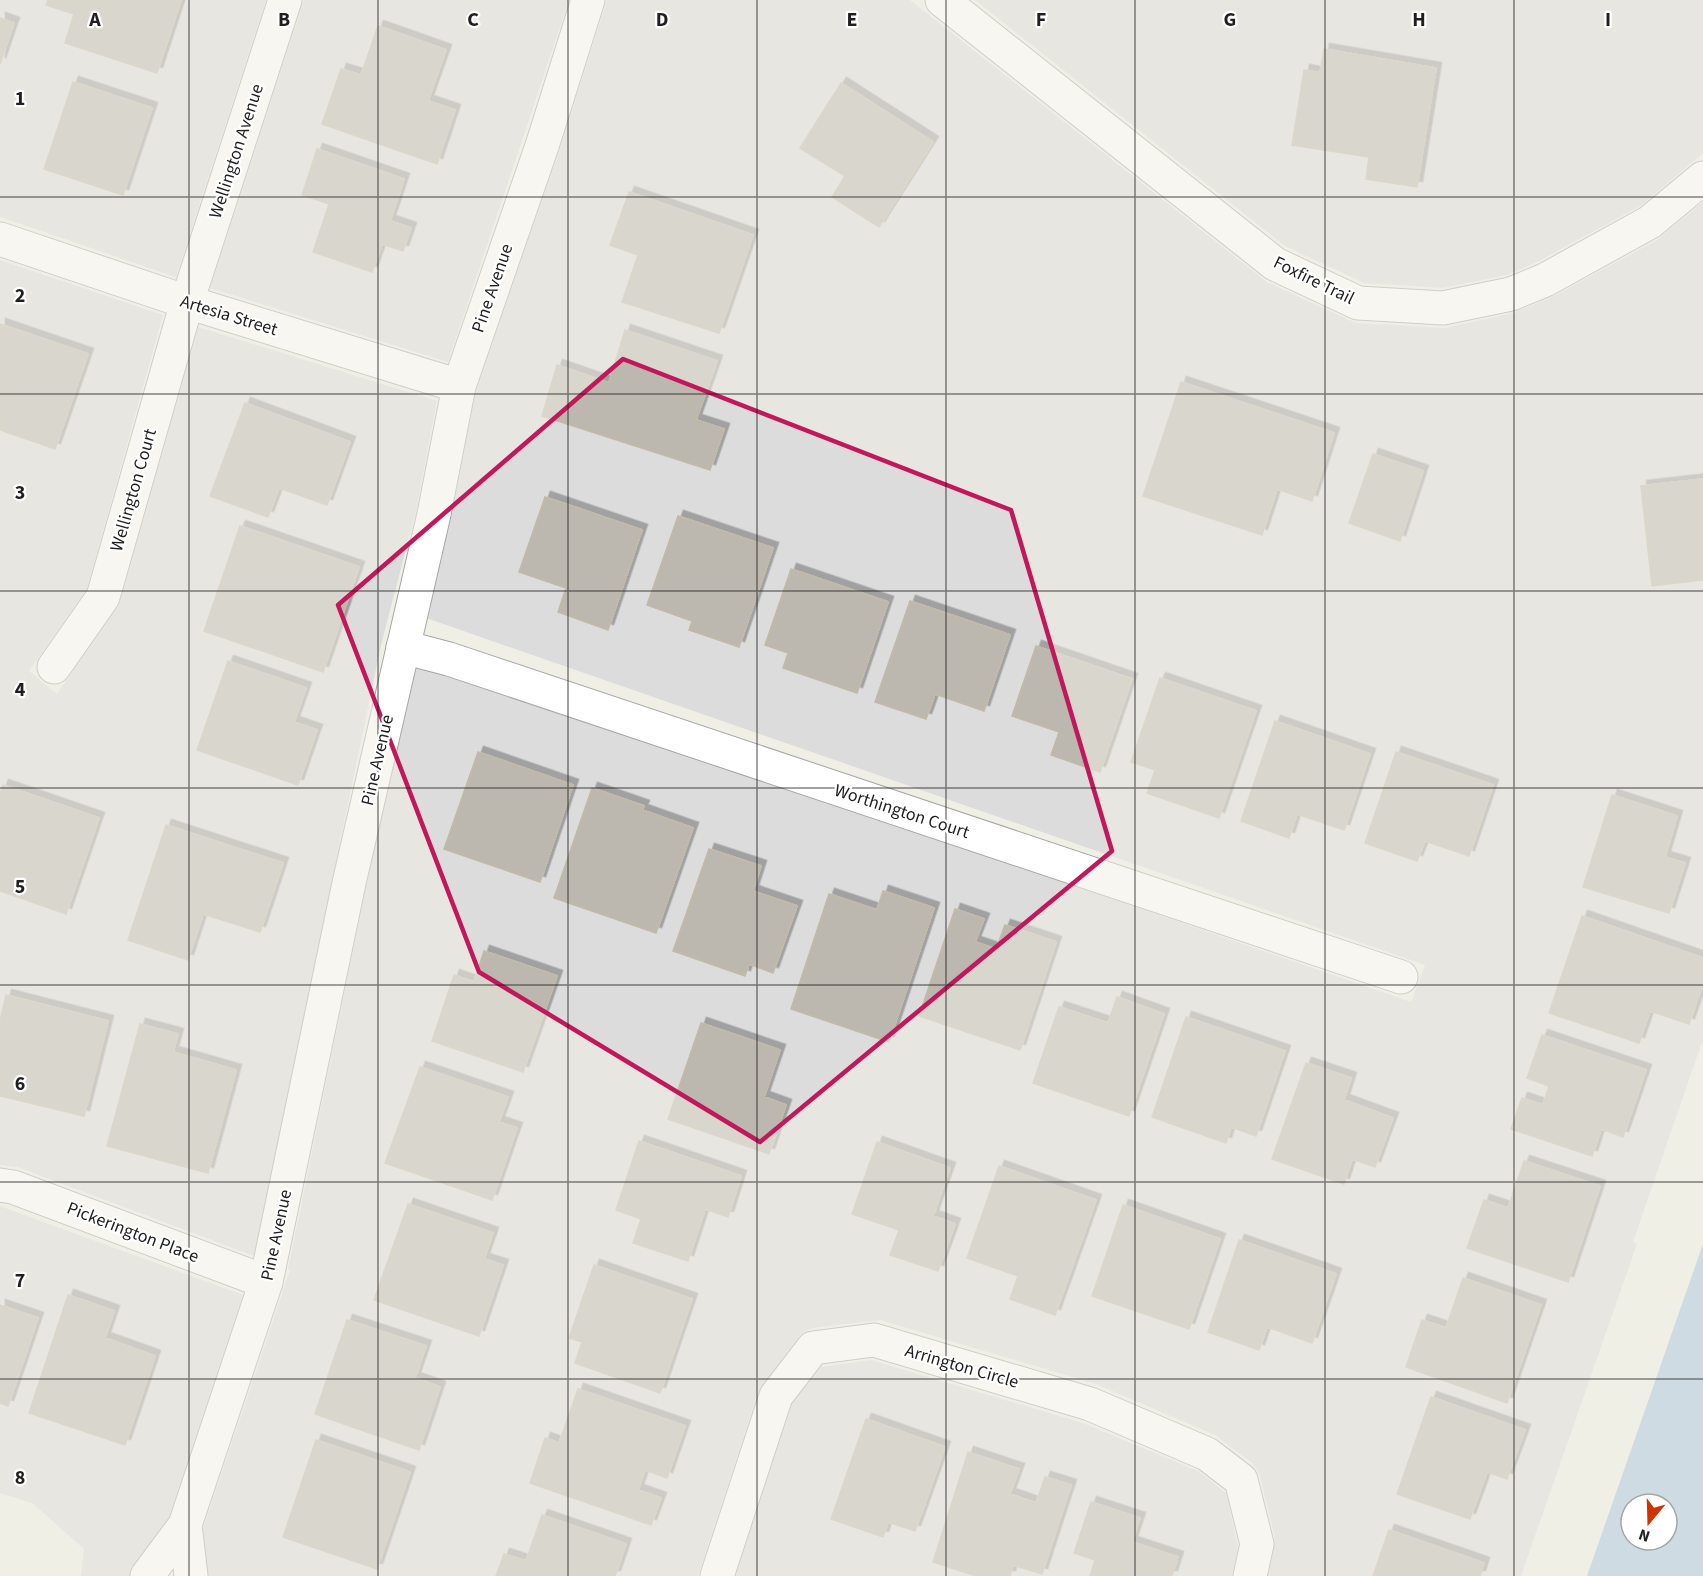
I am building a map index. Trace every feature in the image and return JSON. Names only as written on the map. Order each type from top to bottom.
[{"type":"street","name":"Wellington Avenue","points":[[187,302],[285,0]]},
{"type":"street","name":"Pine Avenue","points":[[147,1576],[185,1525],[266,1282],[349,883],[434,514],[459,386],[542,146],[588,0]]},
{"type":"street","name":"Foxfire Trail","points":[[942,0],[1275,264],[1358,303],[1443,308],[1511,294],[1545,280],[1650,222],[1703,178]]},
{"type":"street","name":"Artesia Street","points":[[0,239],[187,302],[459,386]]},
{"type":"street","name":"Wellington Court","points":[[54,667],[103,597],[187,302]]},
{"type":"street","name":"Worthington Court","points":[[403,647],[449,659],[1401,977]]},
{"type":"street","name":"Pickerington Place","points":[[0,1185],[13,1187],[266,1282]]},
{"type":"street","name":"Arrington Circle","points":[[717,1576],[776,1396],[813,1348],[874,1340],[1090,1404],[1207,1454],[1241,1480],[1257,1544],[1250,1576]]},
{"type":"street","name":"Pine Avenue","points":[[185,1525],[192,1576]]},
{"type":"highlighted area","points":[[623,359],[1011,510],[1112,851],[760,1142],[479,972],[338,605]]},
{"type":"shaded area","points":[[0,0],[266,0],[176,277],[0,217]]},
{"type":"shaded area","points":[[304,0],[569,0],[448,362],[210,288]]},
{"type":"shaded area","points":[[607,0],[910,0],[1267,282],[1356,323],[1445,328],[1513,313],[1552,297],[1657,240],[1703,202],[1703,1039],[1633,1242],[1637,1244],[1521,1576],[1268,1576],[1275,1538],[1259,1473],[1252,1463],[1215,1435],[1096,1384],[880,1320],[812,1328],[800,1335],[759,1390],[698,1576],[187,1576],[290,1270],[288,1269],[366,887],[417,658],[1411,1002],[1425,965],[426,618],[451,517],[476,390],[559,151]]},
{"type":"shaded area","points":[[975,0],[1703,0],[1703,153],[1642,205],[1539,261],[1507,275],[1443,288],[1364,283],[1285,246]]},
{"type":"shaded area","points":[[0,260],[163,315],[87,589],[29,671],[57,694],[120,602],[198,327],[437,401],[416,511],[381,645],[254,1256],[17,1167],[0,1165]]},
{"type":"shaded area","points":[[0,1206],[243,1295],[150,1576],[81,1576],[84,1549],[32,1503],[0,1493]]},
{"type":"shaded area","points":[[871,1360],[1083,1423],[1198,1471],[1226,1493],[1238,1546],[1232,1576],[735,1576],[791,1405],[821,1367]]},
{"type":"water","points":[[1703,1244],[1703,1576],[1587,1576]]},
{"type":"building","points":[[48,0],[181,0],[157,73],[65,43],[74,14],[46,5]]},
{"type":"building","points":[[0,18],[14,23],[0,64]]},
{"type":"building","points":[[378,26],[446,50],[428,101],[455,110],[437,164],[322,124],[341,69],[361,75]]},
{"type":"building","points":[[1324,49],[1436,68],[1417,187],[1366,179],[1369,157],[1292,145],[1304,70],[1320,73]]},
{"type":"building","points":[[73,82],[152,108],[123,195],[44,169]]},
{"type":"building","points":[[841,83],[933,142],[879,227],[832,197],[845,176],[800,148]]},
{"type":"building","points":[[317,149],[404,179],[390,221],[411,228],[403,251],[382,244],[372,272],[313,252],[329,204],[302,195]]},
{"type":"building","points":[[629,192],[753,235],[719,333],[622,302],[638,255],[610,245]]},
{"type":"building","points":[[0,324],[88,354],[55,449],[0,430]]},
{"type":"building","points":[[625,330],[717,361],[696,420],[724,429],[710,470],[542,416],[557,365],[609,383]]},
{"type":"building","points":[[1181,382],[1334,433],[1312,501],[1277,489],[1262,535],[1143,496]]},
{"type":"building","points":[[245,403],[350,442],[327,505],[279,488],[268,517],[210,496]]},
{"type":"building","points":[[1373,454],[1423,471],[1400,541],[1349,523]]},
{"type":"building","points":[[1703,479],[1703,580],[1652,586],[1641,486]]},
{"type":"building","points":[[545,497],[642,530],[608,630],[558,612],[566,588],[519,572]]},
{"type":"building","points":[[678,516],[773,548],[739,647],[689,630],[692,621],[647,605]]},
{"type":"building","points":[[240,526],[359,567],[323,672],[204,631]]},
{"type":"building","points":[[791,569],[888,602],[857,693],[783,668],[788,653],[765,645]]},
{"type":"building","points":[[910,601],[1010,635],[984,711],[935,694],[926,719],[875,702]]},
{"type":"building","points":[[1036,646],[1132,679],[1100,772],[1051,755],[1059,732],[1012,716]]},
{"type":"building","points":[[228,661],[306,688],[294,722],[317,730],[298,785],[197,750]]},
{"type":"building","points":[[1160,678],[1256,711],[1219,818],[1147,793],[1155,770],[1131,762]]},
{"type":"building","points":[[1275,721],[1370,754],[1344,830],[1297,814],[1289,838],[1241,821]]},
{"type":"building","points":[[478,752],[573,785],[540,882],[444,849]]},
{"type":"building","points":[[1396,752],[1493,785],[1469,856],[1425,841],[1417,861],[1365,843]]},
{"type":"building","points":[[3,785],[99,818],[66,914],[0,891],[0,794]]},
{"type":"building","points":[[592,788],[644,806],[642,810],[693,828],[656,933],[554,898]]},
{"type":"building","points":[[1612,795],[1677,816],[1665,857],[1685,863],[1669,913],[1583,887]]},
{"type":"building","points":[[166,825],[283,863],[260,932],[203,914],[188,960],[128,940]]},
{"type":"building","points":[[709,849],[761,866],[753,891],[797,906],[773,973],[749,964],[745,976],[673,951]]},
{"type":"building","points":[[883,891],[934,908],[889,1042],[791,1009],[829,894],[877,910]]},
{"type":"building","points":[[955,909],[984,919],[975,942],[996,949],[1005,925],[1056,942],[1020,1050],[919,1016]]},
{"type":"building","points":[[1582,916],[1703,958],[1703,983],[1689,1024],[1650,1011],[1639,1043],[1549,1013]]},
{"type":"building","points":[[484,951],[557,976],[523,1072],[432,1041],[454,975],[474,982]]},
{"type":"building","points":[[6,995],[108,1021],[84,1116],[0,1096],[0,1021]]},
{"type":"building","points":[[1117,997],[1164,1014],[1129,1116],[1033,1083],[1059,1007],[1108,1023]]},
{"type":"building","points":[[1186,1017],[1285,1051],[1256,1136],[1231,1127],[1226,1143],[1152,1117]]},
{"type":"building","points":[[701,1023],[780,1050],[764,1097],[786,1105],[769,1154],[668,1119]]},
{"type":"building","points":[[140,1024],[178,1034],[173,1052],[236,1070],[208,1173],[107,1146]]},
{"type":"building","points":[[1542,1035],[1646,1070],[1623,1137],[1601,1129],[1592,1156],[1511,1129],[1522,1098],[1543,1105],[1549,1086],[1527,1078]]},
{"type":"building","points":[[1306,1063],[1351,1078],[1344,1100],[1393,1118],[1375,1167],[1352,1159],[1344,1184],[1272,1159]]},
{"type":"building","points":[[420,1067],[508,1097],[499,1122],[517,1128],[492,1200],[385,1163]]},
{"type":"building","points":[[639,1141],[741,1176],[728,1217],[705,1209],[688,1261],[633,1243],[641,1219],[616,1210]]},
{"type":"building","points":[[877,1142],[950,1168],[933,1216],[955,1224],[938,1271],[890,1255],[899,1230],[852,1214]]},
{"type":"building","points":[[1524,1161],[1600,1186],[1568,1282],[1467,1248],[1484,1200],[1508,1208]]},
{"type":"building","points":[[999,1166],[1096,1200],[1055,1315],[1010,1299],[1018,1276],[967,1258]]},
{"type":"building","points":[[408,1204],[493,1233],[484,1259],[503,1265],[479,1336],[374,1300]]},
{"type":"building","points":[[1123,1205],[1220,1239],[1189,1329],[1092,1296]]},
{"type":"building","points":[[1239,1240],[1336,1274],[1312,1343],[1267,1327],[1259,1350],[1208,1332]]},
{"type":"building","points":[[594,1265],[692,1299],[660,1393],[575,1363],[582,1342],[569,1338]]},
{"type":"building","points":[[1463,1278],[1541,1305],[1507,1403],[1406,1367],[1422,1320],[1446,1328]]},
{"type":"building","points":[[68,1295],[114,1311],[105,1338],[155,1356],[125,1445],[29,1413]]},
{"type":"building","points":[[0,1305],[38,1318],[8,1406],[0,1403]]},
{"type":"building","points":[[347,1320],[426,1346],[415,1378],[440,1387],[419,1450],[315,1414]]},
{"type":"building","points":[[578,1389],[685,1426],[667,1478],[645,1470],[638,1490],[661,1498],[651,1525],[530,1483],[545,1438],[559,1443]]},
{"type":"building","points":[[1431,1397],[1525,1430],[1507,1479],[1487,1472],[1470,1519],[1397,1494]]},
{"type":"building","points":[[866,1419],[945,1447],[915,1531],[888,1522],[883,1537],[831,1519]]},
{"type":"building","points":[[316,1440],[410,1472],[377,1569],[283,1537]]},
{"type":"building","points":[[968,1452],[1019,1469],[1010,1494],[1036,1503],[1045,1477],[1071,1485],[1042,1574],[1013,1565],[1010,1576],[976,1576],[933,1562]]},
{"type":"building","points":[[1091,1502],[1140,1518],[1132,1542],[1178,1557],[1172,1576],[1090,1576],[1095,1560],[1074,1553]]},
{"type":"building","points":[[542,1515],[626,1544],[615,1576],[496,1576],[504,1554],[526,1561]]},
{"type":"building","points":[[1389,1530],[1484,1563],[1480,1576],[1373,1576]]}]
